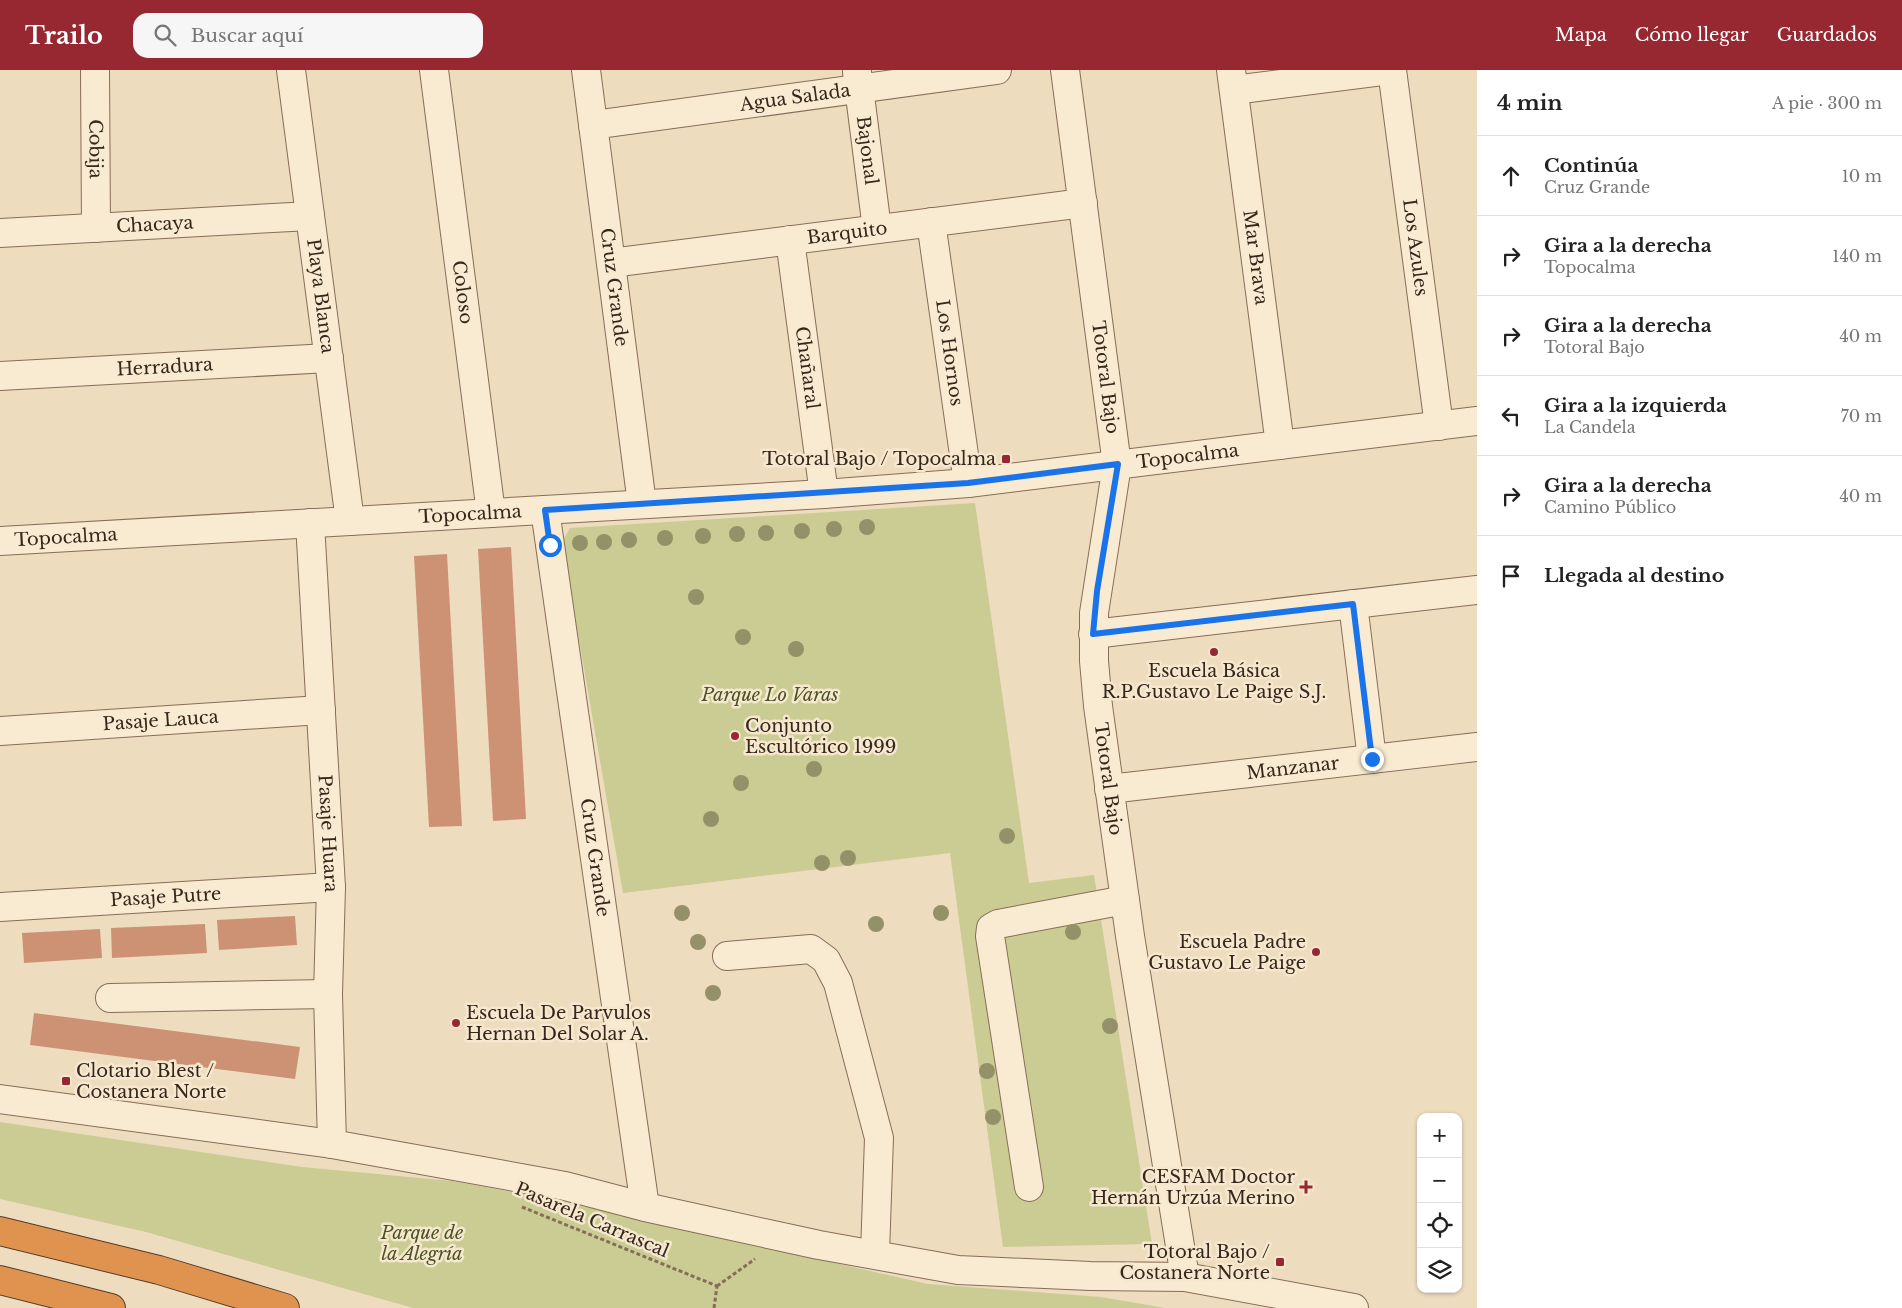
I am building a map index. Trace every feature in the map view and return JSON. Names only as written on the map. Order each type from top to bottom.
[{"type":"highway","points":[[0,1230],[151,1268],[285,1308]]},
{"type":"highway","points":[[0,1280],[111,1308]]},
{"type":"street","name":"Cobija","points":[[95,70],[96,228]]},
{"type":"street","name":"Playa Blanca","points":[[291,70],[350,521]]},
{"type":"street","name":"Coloso","points":[[434,70],[491,513]]},
{"type":"street","name":"Cruz Grande","points":[[586,70],[642,504]]},
{"type":"street","name":"Agua Salada","points":[[593,125],[858,79],[997,70]]},
{"type":"street","name":"Totoral Bajo","points":[[1065,70],[1118,464],[1097,591],[1093,634],[1098,706],[1124,900],[1185,1277]]},
{"type":"street","points":[[1232,80],[1391,70]]},
{"type":"street","name":"Los Azules","points":[[1391,70],[1439,426]]},
{"type":"street","name":"Bajonal","points":[[858,79],[877,229]]},
{"type":"street","name":"Mar Brava","points":[[1232,80],[1280,445]]},
{"type":"street","name":"Barquito","points":[[611,263],[1082,203]]},
{"type":"street","name":"Chacaya","points":[[0,233],[310,216]]},
{"type":"street","name":"Los Hornos","points":[[931,222],[968,483]]},
{"type":"street","name":"Chañaral","points":[[790,240],[824,494]]},
{"type":"street","name":"Herradura","points":[[0,376],[329,358]]},
{"type":"street","name":"Topocalma","points":[[0,541],[824,494],[968,483],[1477,421]]},
{"type":"street","name":"Cruz Grande","points":[[545,510],[645,1207]]},
{"type":"street","name":"Pasaje Huara","points":[[310,524],[331,887],[328,994],[332,1144]]},
{"type":"street","points":[[1093,634],[1477,590]]},
{"type":"street","points":[[1353,604],[1372,759]]},
{"type":"street","name":"Pasaje Lauca","points":[[0,731],[321,710]]},
{"type":"street","name":"Manzanar","points":[[1109,789],[1477,746]]},
{"type":"street","name":"Pasaje Putre","points":[[0,907],[331,887]]},
{"type":"street","points":[[1029,1187],[990,936],[991,928],[998,924],[1124,900]]},
{"type":"street","points":[[727,956],[811,949],[826,960],[838,983],[879,1138],[875,1253]]},
{"type":"street","points":[[110,998],[328,994]]},
{"type":"street","points":[[0,1099],[332,1144],[564,1186],[645,1207],[819,1245],[875,1253],[958,1270],[1090,1276],[1185,1277],[1354,1308]]},
{"type":"path","name":"Pasarela Carrascal","points":[[520,1207],[717,1286]]},
{"type":"path","points":[[714,1308],[717,1286],[756,1258]]},
{"type":"green space","name":"Parque Lo Varas","points":[[975,503],[1029,883],[1094,875],[1152,1244],[1003,1247],[950,853],[623,893],[562,542],[570,528]]},
{"type":"green space","name":"Parque de la Alegría","points":[[0,1122],[302,1167],[452,1181],[551,1199],[928,1284],[1101,1297],[1165,1308],[413,1308],[146,1232],[0,1199]]},
{"type":"building","points":[[511,547],[526,819],[493,821],[478,549]]},
{"type":"building","points":[[447,554],[462,826],[429,827],[414,556]]},
{"type":"building","points":[[295,916],[297,945],[219,950],[217,920]]},
{"type":"building","points":[[205,924],[207,953],[112,958],[111,928]]},
{"type":"building","points":[[100,929],[102,958],[24,963],[22,933]]},
{"type":"building","points":[[34,1013],[300,1047],[295,1079],[30,1045]]},
{"type":"place","name":"Totoral Bajo / Topocalma","points":[[1006,459]]},
{"type":"place","name":"Escuela Básica R.P.Gustavo Le Paige S.J.","points":[[1214,652]]},
{"type":"place","name":"Conjunto Escultórico 1999","points":[[735,736]]},
{"type":"place","name":"Escuela Padre Gustavo Le Paige","points":[[1316,952]]},
{"type":"place","name":"Escuela De Parvulos Hernan Del Solar A.","points":[[456,1023]]},
{"type":"place","name":"Clotario Blest / Costanera Norte","points":[[66,1081]]},
{"type":"place","name":"CESFAM Doctor Hernán Urzúa Merino","points":[[1306,1187]]},
{"type":"place","name":"Totoral Bajo / Costanera Norte","points":[[1280,1262]]},
{"type":"route","points":[[550,545],[545,510],[824,494],[968,483],[1118,464],[1097,591],[1093,634],[1353,604],[1372,759]]}]
